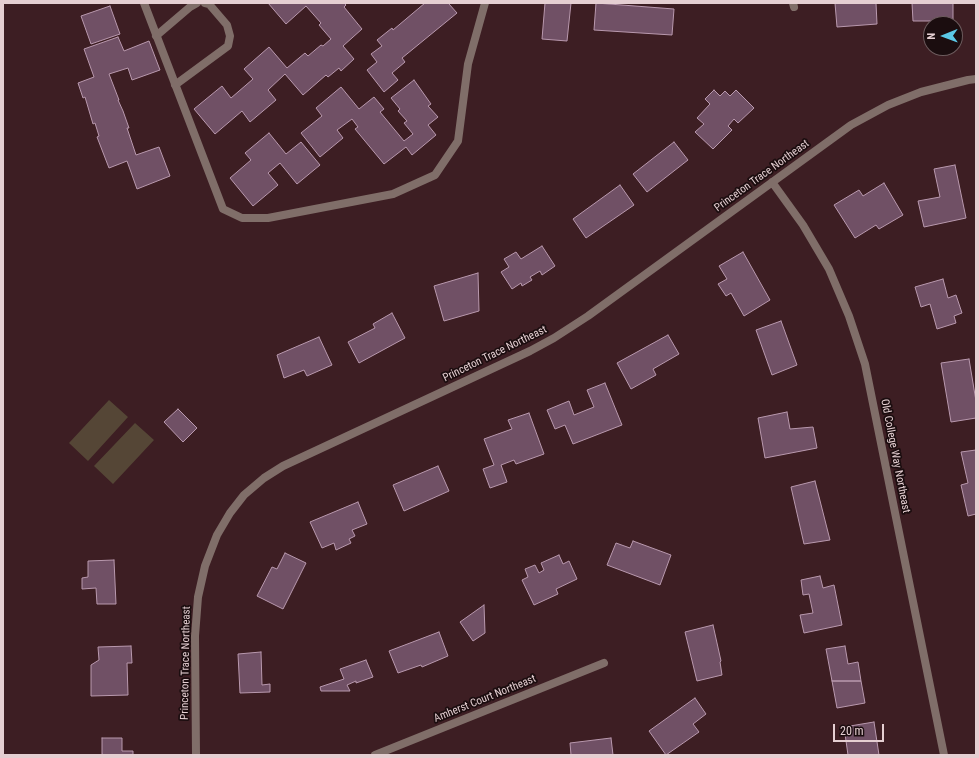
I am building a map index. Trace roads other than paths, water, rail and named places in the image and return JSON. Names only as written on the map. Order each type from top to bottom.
[{"type":"street","points":[[144,3],[223,209],[242,218],[268,218],[393,194],[435,175],[458,141],[468,64],[485,3]]},
{"type":"street","points":[[156,36],[190,7],[197,3]]},
{"type":"street","points":[[175,85],[228,46],[230,36],[227,25],[209,4],[205,3]]},
{"type":"street","name":"Princeton Trace Northeast","points":[[196,755],[195,636],[198,597],[205,566],[217,535],[230,513],[244,495],[264,478],[283,466],[530,351],[554,338],[588,316],[851,125],[888,106],[921,92],[976,79]]},
{"type":"street","name":"Old College Way Northeast","points":[[772,182],[803,225],[828,269],[849,316],[866,364],[944,755]]},
{"type":"street","name":"Amherst Court Northeast","points":[[375,755],[604,663]]}]
